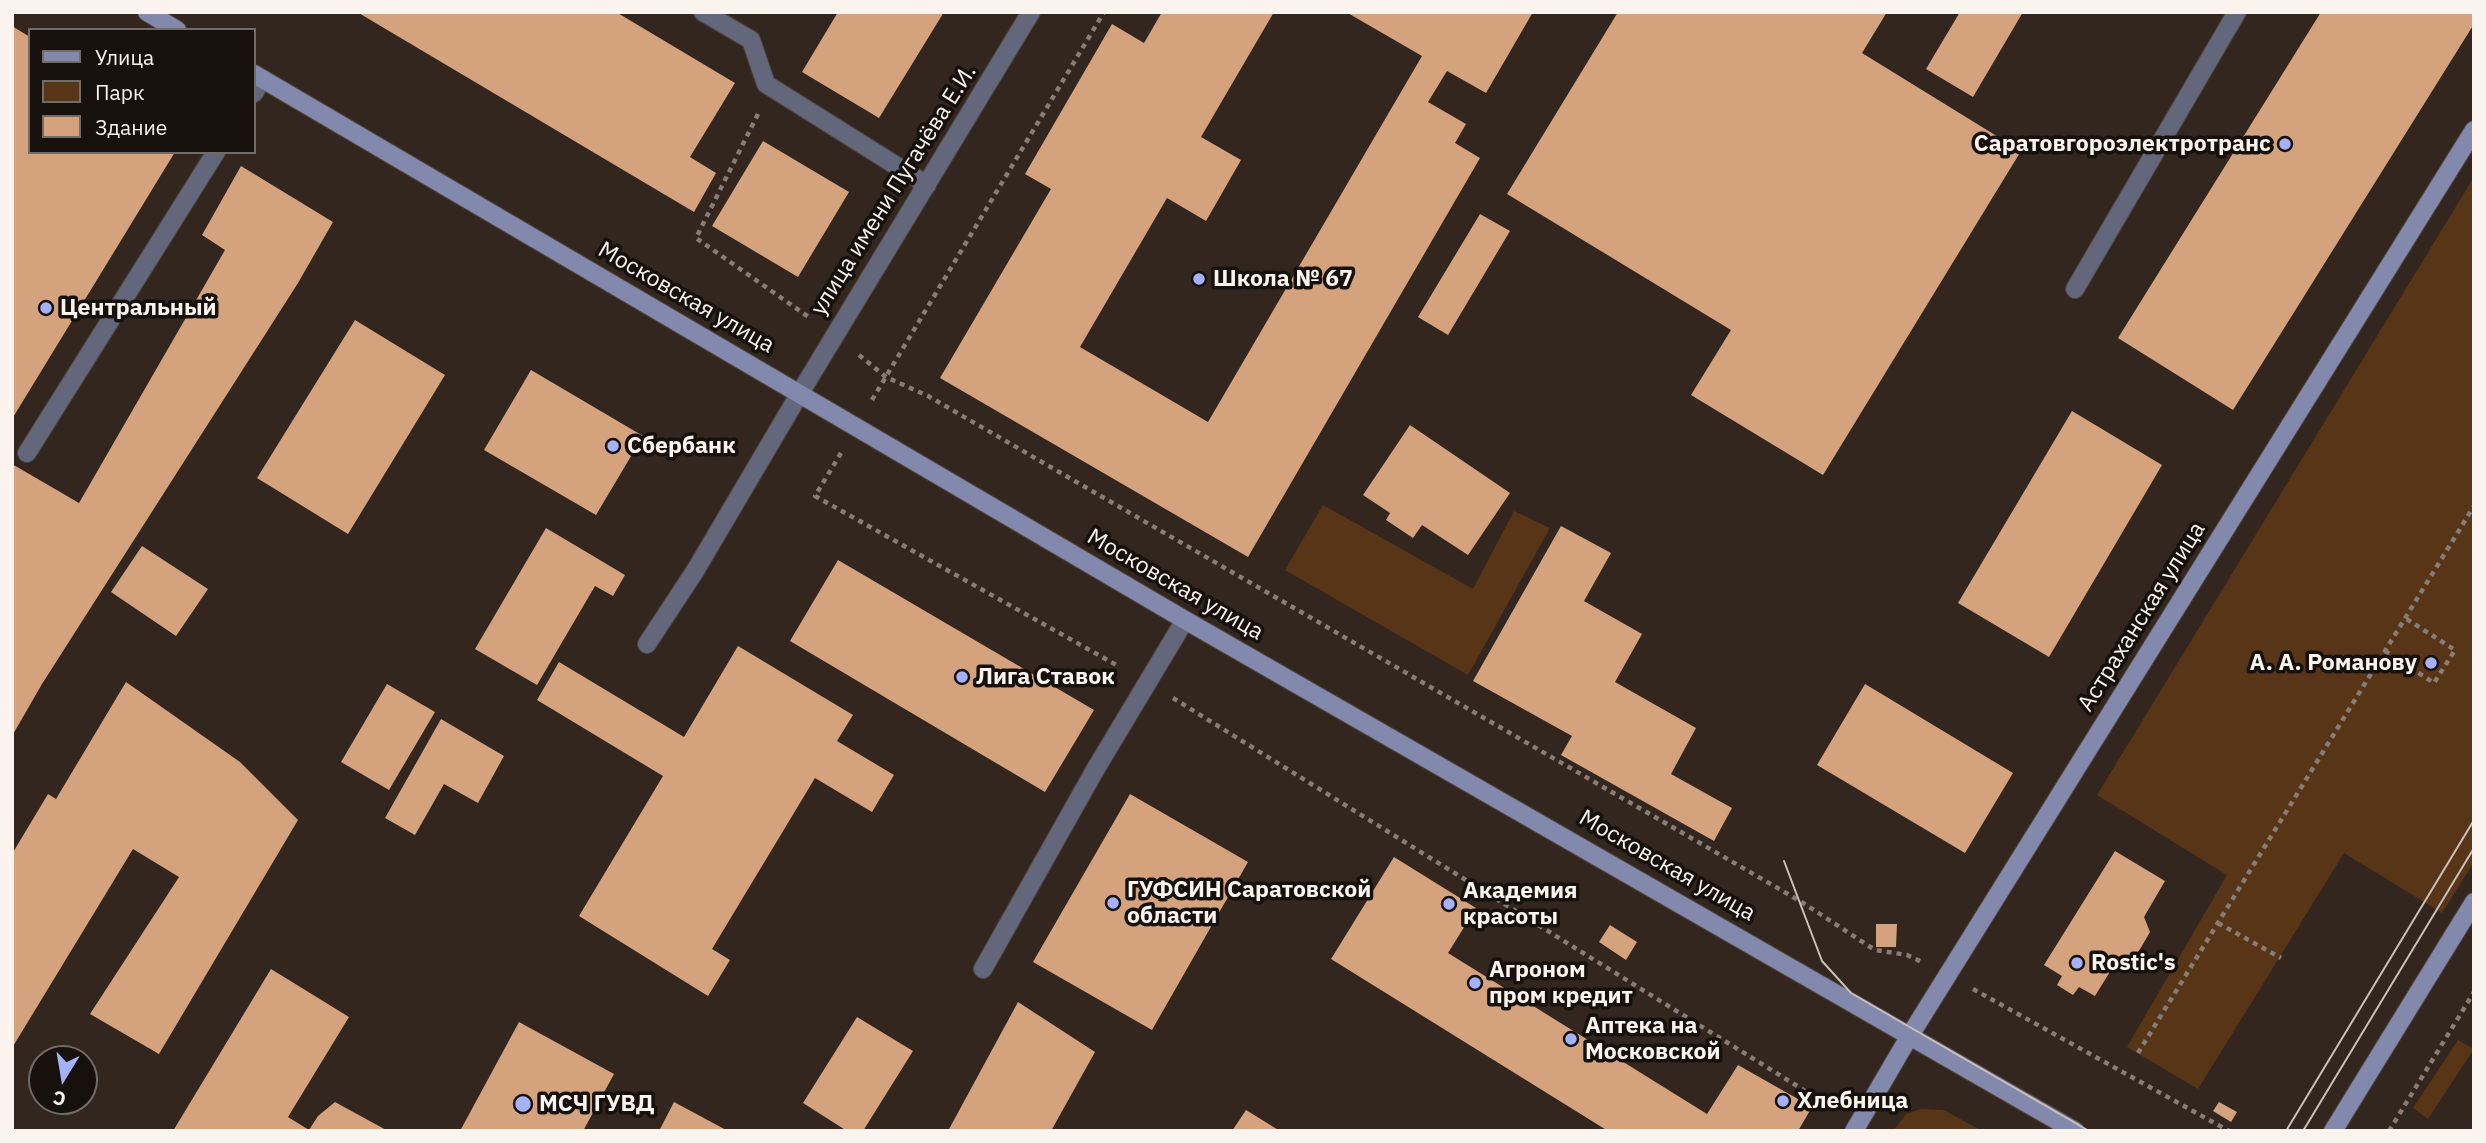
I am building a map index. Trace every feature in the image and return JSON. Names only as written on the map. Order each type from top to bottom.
[{"type":"main road","points":[[147,12],[174,28]]},
{"type":"main road","name":"Московская улица","points":[[257,82],[800,393],[1185,620],[2075,1131]]},
{"type":"main road","name":"Астраханская улица","points":[[1855,1128],[1948,974],[2474,130]]},
{"type":"main road","points":[[2333,1131],[2474,902]]},
{"type":"street","points":[[703,12],[751,40],[766,84],[927,185]]},
{"type":"street","name":"улица имени Пугачёва Е.И.","points":[[647,644],[695,571],[834,335],[1031,12]]},
{"type":"street","points":[[2075,289],[2237,12]]},
{"type":"street","points":[[27,453],[215,154]]},
{"type":"street","points":[[983,969],[1185,620]]},
{"type":"path","points":[[1104,12],[815,496],[1147,683],[1823,1101],[1855,1128]]},
{"type":"path","points":[[766,84],[755,125],[696,238],[834,335],[886,377],[928,396],[1800,901],[1875,950],[1907,955],[1948,974],[2229,1131]]},
{"type":"path","points":[[2137,1053],[2474,506]]},
{"type":"path","points":[[2385,651],[2434,682],[2455,650],[2405,618]]},
{"type":"path","points":[[2218,923],[2281,958]]},
{"type":"path","points":[[2389,1131],[2474,992]]},
{"type":"green space","points":[[2474,177],[2474,862],[2442,913],[2344,853],[2198,1089],[2127,1047],[2227,875],[2097,795]]},
{"type":"green space","points":[[1323,505],[1473,589],[1514,511],[1550,528],[1468,675],[1285,570]]},
{"type":"green space","points":[[2458,1040],[2474,1049],[2428,1119],[2413,1108]]},
{"type":"green space","points":[[1921,1109],[1944,1110],[1982,1131],[1893,1131],[1906,1114]]},
{"type":"building","points":[[357,12],[616,12],[735,83],[690,157],[716,173],[694,212]]},
{"type":"building","points":[[838,12],[944,12],[879,118],[802,72]]},
{"type":"building","points":[[1162,12],[1274,12],[1201,137],[1241,160],[1206,221],[1167,198],[1080,347],[1208,422],[1422,56],[1346,12],[1533,12],[1486,93],[1447,71],[1428,102],[1466,124],[1455,143],[1480,158],[1248,557],[940,378],[1051,189],[1025,174],[1112,24],[1144,43]]},
{"type":"building","points":[[1618,12],[1887,12],[1862,53],[2021,151],[1823,475],[1691,395],[1731,330],[1507,194]]},
{"type":"building","points":[[1960,12],[2023,12],[1973,97],[1926,69]]},
{"type":"building","points":[[2321,12],[2474,12],[2474,24],[2233,410],[2118,338]]},
{"type":"building","name":"Центральный","points":[[12,26],[28,36],[28,154],[174,154],[12,419]]},
{"type":"building","points":[[763,141],[849,192],[798,277],[712,226]]},
{"type":"building","points":[[241,166],[333,222],[298,283],[42,684],[12,736],[12,464],[79,503],[225,250],[202,235]]},
{"type":"building","points":[[1480,214],[1510,231],[1448,335],[1418,317]]},
{"type":"building","points":[[355,320],[445,375],[348,534],[257,478]]},
{"type":"building","points":[[531,370],[643,436],[596,515],[484,450]]},
{"type":"building","points":[[2072,411],[2162,465],[2049,657],[1958,603]]},
{"type":"building","points":[[1410,425],[1510,493],[1468,555],[1422,525],[1413,538],[1386,520],[1390,513],[1363,495]]},
{"type":"building","points":[[1561,526],[1611,553],[1584,601],[1642,634],[1615,682],[1696,728],[1671,774],[1732,808],[1714,841],[1561,755],[1572,736],[1473,681]]},
{"type":"building","points":[[546,528],[625,575],[613,596],[595,586],[537,685],[475,649]]},
{"type":"building","points":[[142,546],[208,589],[176,636],[111,592]]},
{"type":"building","points":[[838,560],[1094,710],[1045,792],[790,641]]},
{"type":"building","points":[[738,646],[853,715],[837,741],[894,775],[872,812],[815,778],[712,949],[730,960],[708,996],[579,916],[663,776],[537,700],[559,662],[684,737]]},
{"type":"building","points":[[126,682],[240,762],[298,820],[159,1054],[90,1014],[179,877],[133,849],[12,1048],[12,854],[48,794],[56,799]]},
{"type":"building","points":[[387,684],[435,712],[389,790],[341,762]]},
{"type":"building","points":[[1865,684],[2013,773],[1965,853],[1817,765]]},
{"type":"building","points":[[441,719],[504,756],[478,803],[444,784],[415,835],[385,818]]},
{"type":"building","points":[[1130,794],[1248,862],[1152,1030],[1033,962]]},
{"type":"building","points":[[2115,851],[2165,881],[2144,917],[2150,932],[2132,963],[2116,962],[2095,996],[2079,987],[2073,995],[2057,985],[2062,976],[2044,965]]},
{"type":"building","points":[[1394,857],[1476,908],[1448,953],[1707,1114],[1738,1065],[1812,1107],[1798,1131],[1608,1131],[1331,959]]},
{"type":"building","points":[[1876,924],[1897,924],[1896,947],[1876,947]]},
{"type":"building","points":[[1610,925],[1637,942],[1626,960],[1599,942]]},
{"type":"building","points":[[271,969],[349,1017],[288,1117],[309,1130],[318,1116],[335,1102],[388,1131],[173,1131]]},
{"type":"building","points":[[1018,1002],[1095,1052],[1051,1131],[948,1131]]},
{"type":"building","points":[[857,1017],[913,1051],[863,1131],[847,1131],[803,1103]]},
{"type":"building","points":[[519,1022],[614,1074],[583,1131],[460,1131]]},
{"type":"building","points":[[674,1102],[728,1131],[659,1131]]},
{"type":"building","points":[[2219,1102],[2237,1112],[2231,1122],[2213,1111]]},
{"type":"building","points":[[1246,1110],[1280,1131],[1232,1131]]},
{"type":"tram line","points":[[2286,1131],[2474,820]]},
{"type":"tram line","points":[[2303,1131],[2474,848]]},
{"type":"tram line","points":[[1784,861],[1822,961],[1851,993],[2089,1131]]},
{"type":"place","name":"Саратовгороэлектротранс","points":[[2285,144]]},
{"type":"place","name":"Школа № 67","points":[[1199,279]]},
{"type":"place","name":"Центральный","points":[[46,308]]},
{"type":"place","name":"Сбербанк","points":[[613,446]]},
{"type":"place","name":"А. А. Романову","points":[[2431,663]]},
{"type":"place","name":"Лига Ставок","points":[[962,677]]},
{"type":"place","name":"ГУФСИН Саратовской области","points":[[1113,903]]},
{"type":"place","name":"Академия красоты","points":[[1449,904]]},
{"type":"place","name":"Rostic's","points":[[2077,963]]},
{"type":"place","name":"Агроном пром кредит","points":[[1475,983]]},
{"type":"place","name":"Аптека на Московской","points":[[1571,1039]]},
{"type":"place","name":"Хлебница","points":[[1783,1101]]},
{"type":"place","name":"МСЧ ГУВД","points":[[523,1104]]}]
